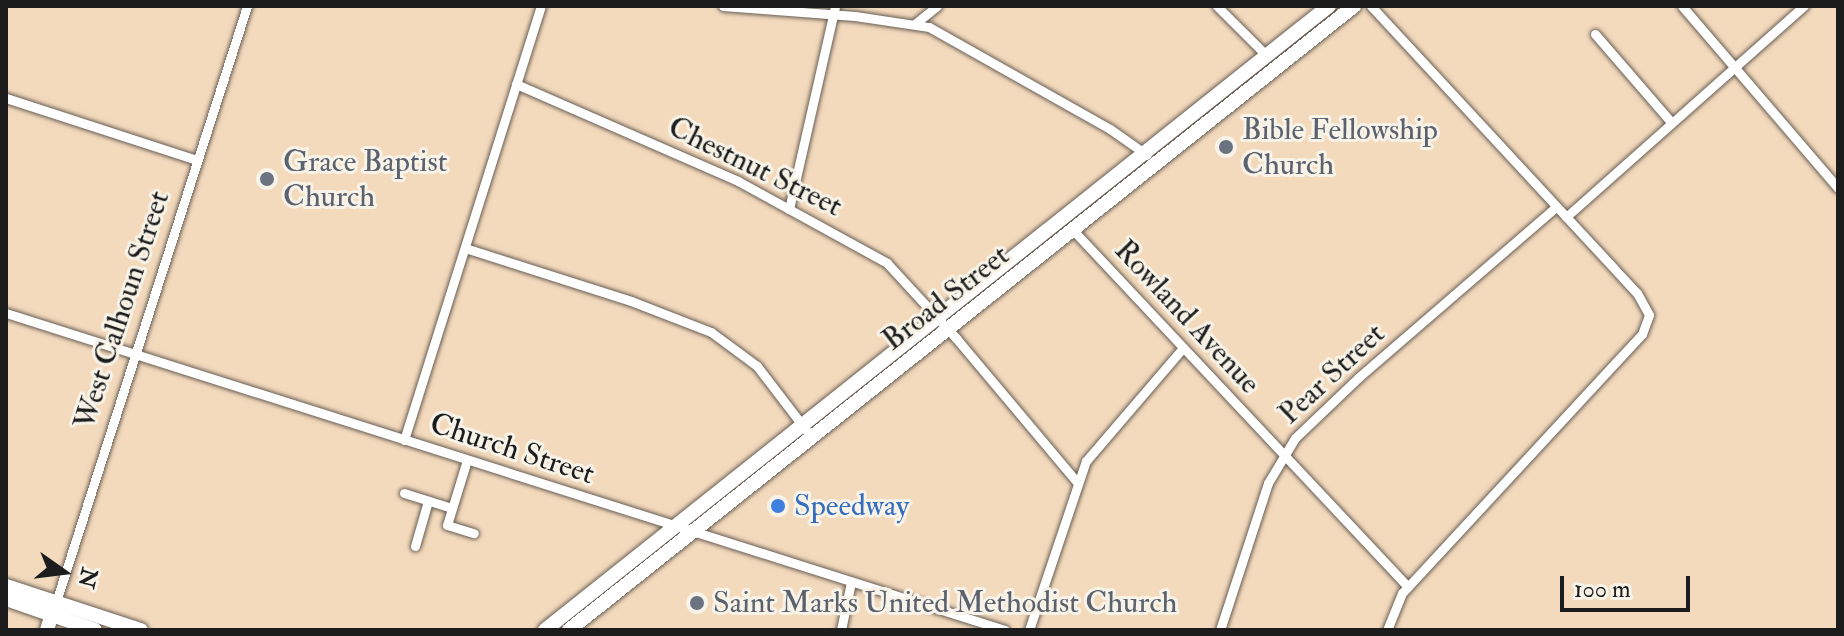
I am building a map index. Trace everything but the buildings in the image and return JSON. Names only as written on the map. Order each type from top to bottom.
[{"type":"main road","name":"Broad Street","points":[[1151,160],[1267,56],[1329,6]]},
{"type":"main road","name":"Broad Street","points":[[545,630],[676,526],[807,432],[1151,160],[1354,6]]},
{"type":"main road","name":"Broad Street","points":[[569,630],[693,532],[807,432]]},
{"type":"main road","points":[[6,586],[51,616],[141,630]]},
{"type":"main road","points":[[6,599],[95,630]]},
{"type":"street","name":"West Calhoun Street","points":[[51,616],[247,6]]},
{"type":"street","points":[[723,6],[834,10],[916,23],[942,33],[1110,129],[1151,160]]},
{"type":"street","points":[[916,23],[937,6]]},
{"type":"street","points":[[1217,6],[1267,56]]},
{"type":"street","points":[[1371,6],[1637,293],[1649,315],[1642,334],[1408,587],[1398,600],[1387,630]]},
{"type":"street","points":[[1682,6],[1838,188]]},
{"type":"street","points":[[1566,217],[1804,6]]},
{"type":"street","points":[[404,440],[538,7]]},
{"type":"street","points":[[789,209],[834,10]]},
{"type":"street","points":[[1595,34],[1671,122]]},
{"type":"street","name":"Chestnut Street","points":[[516,84],[704,165],[887,263],[944,324],[1077,482]]},
{"type":"street","points":[[6,98],[197,160]]},
{"type":"street","name":"Pear Street","points":[[1220,630],[1259,507],[1283,455],[1350,385],[1556,207]]},
{"type":"street","name":"Rowland Avenue","points":[[1068,225],[1408,587]]},
{"type":"street","points":[[465,248],[631,301],[711,332],[757,366],[807,432]]},
{"type":"street","name":"Church Street","points":[[6,313],[1005,630]]},
{"type":"street","points":[[1029,630],[1086,461],[1183,348]]},
{"type":"street","points":[[467,460],[447,525],[474,533]]},
{"type":"street","points":[[404,493],[452,508]]},
{"type":"street","points":[[415,546],[428,501]]},
{"type":"street","points":[[841,630],[851,582]]},
{"type":"place","name":"Bible Fellowship Church","points":[[1226,147]]},
{"type":"place","name":"Grace Baptist Church","points":[[267,179]]},
{"type":"place","name":"Speedway","points":[[778,506]]},
{"type":"place","name":"Saint Marks United Methodist Church","points":[[697,603]]}]
